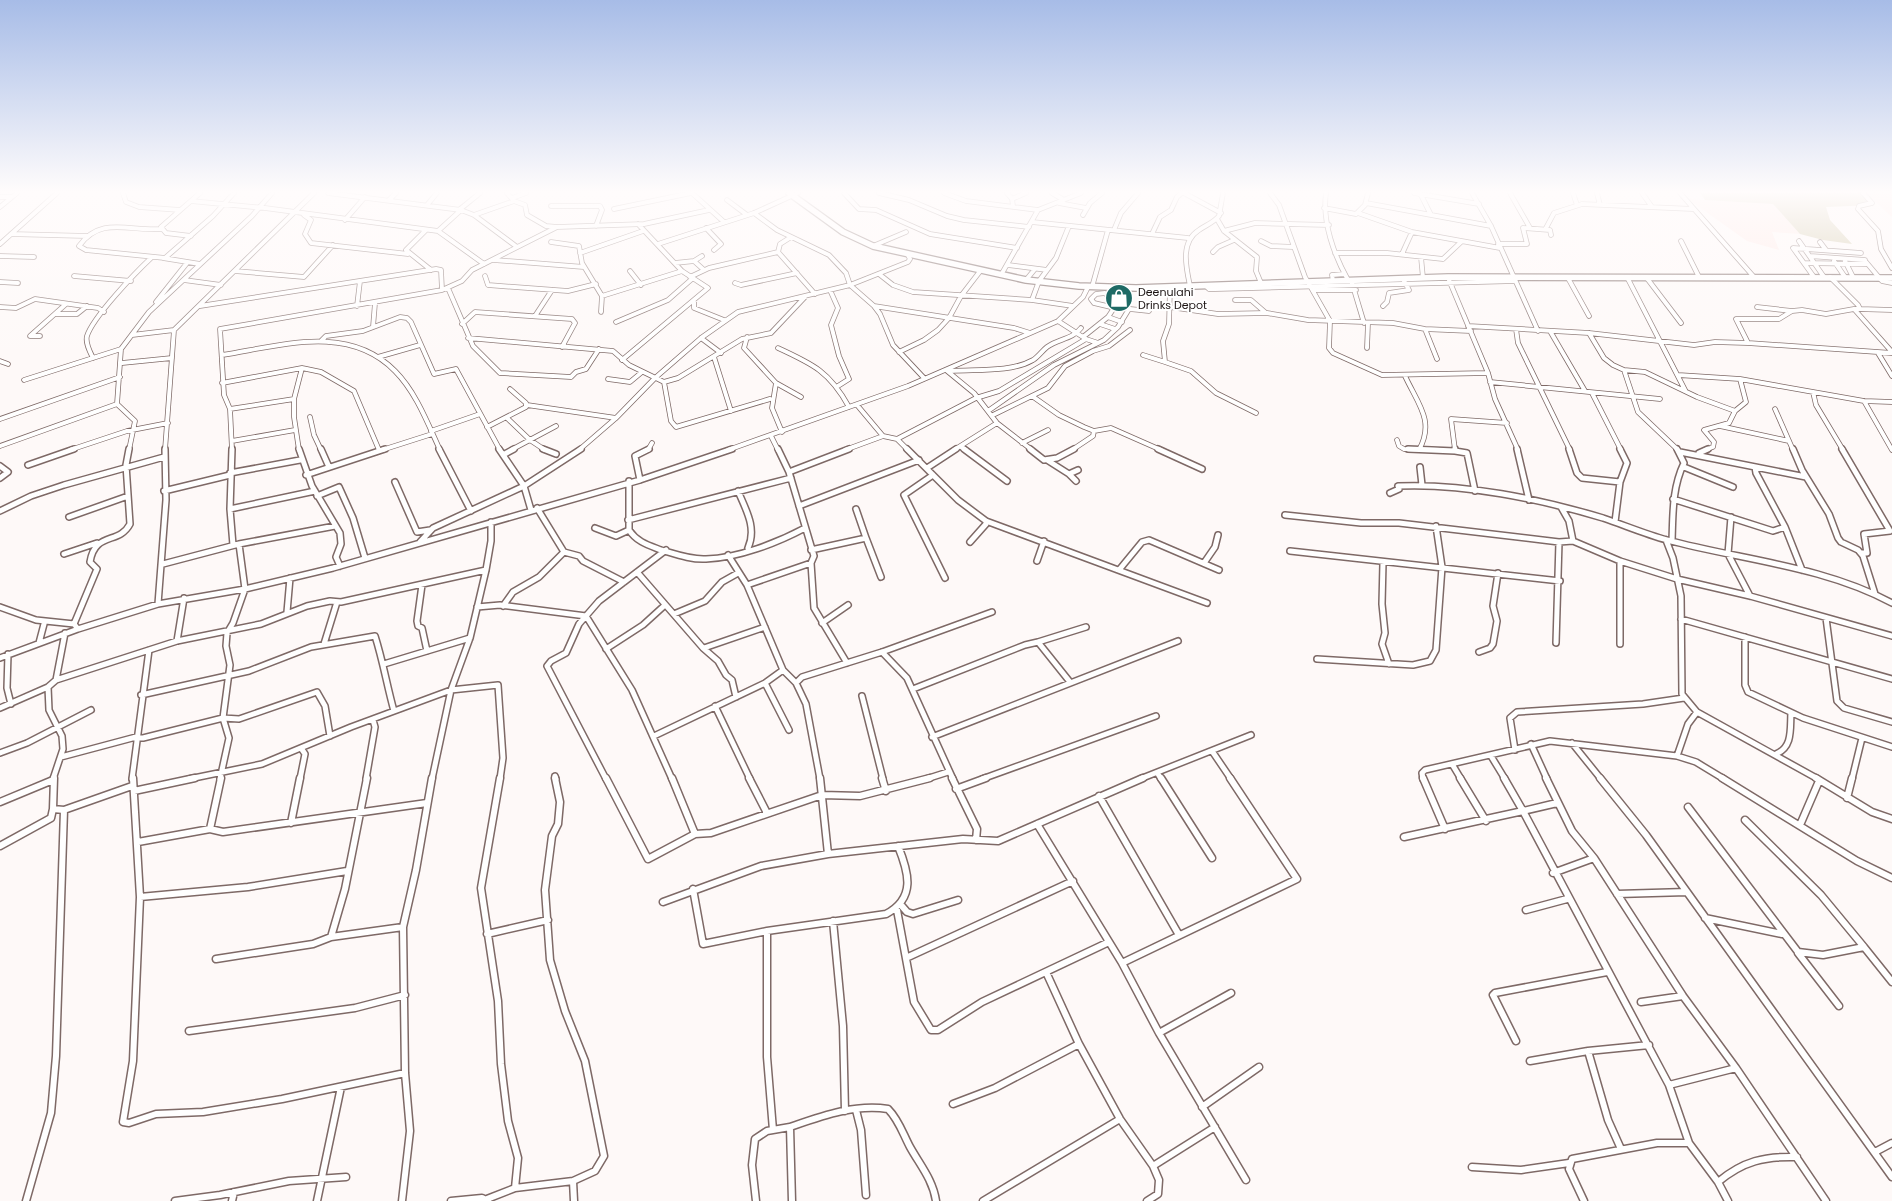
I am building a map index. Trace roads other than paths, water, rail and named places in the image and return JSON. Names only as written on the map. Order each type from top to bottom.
[{"type":"highway","points":[[885,249],[1026,280],[1090,287],[1170,287],[1261,283],[1311,286],[1333,281],[1404,281],[1423,278],[1449,280],[1627,277],[1853,276],[1892,278]]},
{"type":"street","points":[[81,249],[200,264]]},
{"type":"street","points":[[162,258],[174,249]]},
{"type":"street","points":[[24,380],[121,349],[156,305],[215,249]]},
{"type":"street","points":[[132,335],[174,330],[259,249]]},
{"type":"street","points":[[235,271],[304,277],[329,249]]},
{"type":"street","points":[[364,249],[408,254]]},
{"type":"street","points":[[395,253],[406,249]]},
{"type":"street","points":[[406,249],[408,254],[429,270]]},
{"type":"street","points":[[463,249],[484,264]]},
{"type":"street","points":[[210,829],[228,738],[223,718],[229,674],[227,633],[233,624],[245,589],[230,509],[232,441],[230,410],[222,383],[220,329],[442,290],[462,281],[469,272],[513,249]]},
{"type":"street","points":[[579,249],[584,267],[602,296],[601,312]]},
{"type":"street","points":[[580,253],[591,249]]},
{"type":"street","points":[[622,360],[694,302],[708,288],[682,271],[663,249]]},
{"type":"street","points":[[816,249],[829,255],[846,273],[850,285],[874,306],[880,314],[888,337],[899,352],[924,378]]},
{"type":"street","points":[[1002,275],[1016,249]]},
{"type":"street","points":[[1032,300],[1039,282],[1060,249]]},
{"type":"street","points":[[0,658],[76,627],[158,604],[245,589],[340,566],[629,481],[640,480],[857,405],[948,370],[1058,321],[1083,297],[1090,287],[1102,249]]},
{"type":"street","points":[[1186,249],[1185,257],[1190,286]]},
{"type":"street","points":[[1213,252],[1216,249]]},
{"type":"street","points":[[1246,249],[1257,257],[1256,271],[1261,283]]},
{"type":"street","points":[[1294,249],[1305,278],[1330,321],[1329,348],[1333,353],[1375,373],[1405,376],[1488,373]]},
{"type":"street","points":[[1334,249],[1344,274],[1356,290],[1366,323],[1367,348]]},
{"type":"street","points":[[1402,254],[1404,249]]},
{"type":"street","points":[[1335,254],[1402,254],[1443,259],[1454,249]]},
{"type":"street","points":[[1500,249],[1524,296],[1538,330]]},
{"type":"street","points":[[1685,249],[1699,277]]},
{"type":"street","points":[[1729,249],[1754,277]]},
{"type":"street","points":[[1793,249],[1814,277]]},
{"type":"street","points":[[1805,249],[1827,277],[1860,309]]},
{"type":"street","points":[[1826,249],[1860,251],[1877,277],[1883,282],[1892,283]]},
{"type":"street","points":[[1826,249],[1845,277]]},
{"type":"street","points":[[1881,249],[1892,268]]},
{"type":"street","points":[[1838,251],[1853,276]]},
{"type":"street","points":[[616,322],[668,300],[692,277],[704,270],[778,252]]},
{"type":"street","points":[[778,252],[815,294]]},
{"type":"street","points":[[395,482],[417,532],[422,533],[524,486],[581,449],[616,418],[655,378],[724,320],[743,310],[850,285],[908,262],[910,259],[908,255]]},
{"type":"street","points":[[0,256],[34,257]]},
{"type":"street","points":[[675,263],[694,261],[702,256]]},
{"type":"street","points":[[1810,256],[1842,257],[1866,262]]},
{"type":"street","points":[[1421,257],[1423,278]]},
{"type":"street","points":[[93,358],[87,338],[104,312],[151,258]]},
{"type":"street","points":[[494,260],[584,267]]},
{"type":"street","points":[[694,261],[704,270]]},
{"type":"street","points":[[1804,263],[1866,262]]},
{"type":"street","points":[[156,305],[187,263]]},
{"type":"street","points":[[1008,266],[1047,270]]},
{"type":"street","points":[[1026,280],[1035,269]]},
{"type":"street","points":[[199,306],[429,270],[441,270],[442,290]]},
{"type":"street","points":[[899,352],[936,332],[949,318],[960,296],[981,270]]},
{"type":"street","points":[[630,271],[642,284]]},
{"type":"street","points":[[602,296],[682,271]]},
{"type":"street","points":[[735,282],[741,285],[797,273]]},
{"type":"street","points":[[879,274],[894,285],[906,290],[960,296],[1032,300],[1073,306]]},
{"type":"street","points":[[1333,281],[1332,275],[1344,274]]},
{"type":"street","points":[[74,276],[131,281]]},
{"type":"street","points":[[485,276],[488,285],[552,290],[568,291],[596,284]]},
{"type":"street","points":[[1627,277],[1658,341],[1678,374],[1685,390]]},
{"type":"street","points":[[1646,277],[1681,323]]},
{"type":"street","points":[[1568,278],[1589,316]]},
{"type":"street","points":[[184,280],[221,285]]},
{"type":"street","points":[[1383,306],[1388,301],[1389,293],[1409,290],[1404,281],[1449,280],[1488,373],[1495,399],[1517,447],[1529,500]]},
{"type":"street","points":[[357,306],[360,281]]},
{"type":"street","points":[[0,282],[18,283]]},
{"type":"street","points":[[1206,286],[1209,289],[1215,289],[1311,286],[1351,282]]},
{"type":"street","points":[[1311,286],[1356,290]]},
{"type":"street","points":[[1165,362],[1163,338],[1169,324],[1170,287]]},
{"type":"street","points":[[448,288],[468,338],[476,350],[501,373],[570,378],[576,372],[586,369],[599,349]]},
{"type":"street","points":[[535,316],[552,290]]},
{"type":"street","points":[[830,290],[838,308],[831,325],[839,356],[849,379],[838,386]]},
{"type":"street","points":[[897,439],[976,398],[998,391],[1084,338],[1108,317],[1113,307],[1110,298],[1105,292],[1096,294],[1091,299],[1094,303],[1113,307],[1149,311]]},
{"type":"street","points":[[468,338],[613,351],[622,360],[664,382],[678,378],[747,337],[771,333],[805,297]]},
{"type":"street","points":[[0,307],[16,308],[35,299],[88,306],[102,309],[104,312]]},
{"type":"street","points":[[1235,300],[1251,300],[1267,313]]},
{"type":"street","points":[[694,302],[694,308],[698,312],[724,320]]},
{"type":"street","points":[[373,327],[375,303]]},
{"type":"street","points":[[40,336],[30,336],[66,304]]},
{"type":"street","points":[[56,314],[77,314],[88,306]]},
{"type":"street","points":[[874,306],[1014,328],[1030,333]]},
{"type":"street","points":[[1170,307],[1218,314],[1267,313],[1294,319],[1412,325],[1425,329],[1538,330],[1589,333],[1694,345],[1715,342],[1748,343],[1892,353]]},
{"type":"street","points":[[1757,307],[1792,311],[1802,310],[1826,314],[1854,309],[1892,310]]},
{"type":"street","points":[[988,411],[1013,397],[1019,389],[1063,359],[1098,344],[1115,330],[1129,309]]},
{"type":"street","points":[[1854,309],[1892,353]]},
{"type":"street","points":[[1748,343],[1736,319],[1779,319],[1792,311]]},
{"type":"street","points":[[462,324],[475,312],[574,320],[575,323],[562,347]]},
{"type":"street","points":[[322,340],[326,336],[363,331],[400,317],[407,318],[411,322],[434,374],[456,369],[503,455],[524,486],[531,510]]},
{"type":"street","points":[[1108,317],[1122,322]]},
{"type":"street","points":[[1107,327],[1114,319]]},
{"type":"street","points":[[1058,321],[1084,338],[1098,344]]},
{"type":"street","points":[[1100,324],[1115,330]]},
{"type":"street","points":[[948,370],[1013,367],[1025,364],[1035,359],[1047,348],[1077,333],[1081,328]]},
{"type":"street","points":[[1425,329],[1437,359]]},
{"type":"street","points":[[1516,329],[1518,343],[1527,358],[1537,386],[1570,452],[1578,475],[1582,478],[1620,482]]},
{"type":"street","points":[[158,604],[162,564],[164,457],[174,330]]},
{"type":"street","points":[[993,415],[1048,388],[1065,366],[1093,351],[1109,346],[1130,330]]},
{"type":"street","points":[[1550,331],[1585,391]]},
{"type":"street","points":[[1589,333],[1604,358],[1624,370],[1645,372],[1697,397],[1735,411]]},
{"type":"street","points":[[747,337],[744,348],[755,358],[767,376],[801,398]]},
{"type":"street","points":[[701,338],[721,353]]},
{"type":"street","points":[[222,355],[291,342],[322,340],[337,341],[378,357],[396,372],[407,387],[463,499],[471,511]]},
{"type":"street","points":[[378,357],[420,345]]},
{"type":"street","points":[[778,348],[824,370],[838,386],[848,407]]},
{"type":"street","points":[[64,554],[100,542],[129,528],[126,464],[135,422],[118,404],[122,363],[121,349]]},
{"type":"street","points":[[1878,353],[1892,376]]},
{"type":"street","points":[[1143,355],[1191,371],[1216,393],[1256,413]]},
{"type":"street","points":[[714,357],[731,411]]},
{"type":"street","points":[[122,363],[172,358]]},
{"type":"street","points":[[0,362],[8,364]]},
{"type":"street","points":[[222,383],[302,368],[322,372],[354,391],[378,450]]},
{"type":"street","points":[[302,368],[294,399],[295,430],[300,460],[306,475],[340,534],[341,544],[336,558],[340,566]]},
{"type":"street","points":[[948,370],[993,415],[997,423],[1076,481]]},
{"type":"street","points":[[1624,370],[1638,412],[1680,452],[1684,467],[1709,479],[1733,487]]},
{"type":"street","points":[[608,379],[630,382],[642,372]]},
{"type":"street","points":[[1678,374],[1740,379],[1864,401],[1892,402]]},
{"type":"street","points":[[1405,376],[1427,424],[1426,437],[1419,450]]},
{"type":"street","points":[[0,419],[69,393],[120,377]]},
{"type":"street","points":[[1699,454],[1713,447],[1714,442],[1704,430],[1729,423],[1735,411],[1746,402],[1740,379]]},
{"type":"street","points":[[664,382],[671,421],[676,427],[770,399]]},
{"type":"street","points":[[776,382],[770,399],[771,411],[782,432]]},
{"type":"street","points":[[1490,382],[1660,399]]},
{"type":"street","points":[[510,389],[527,405],[616,418]]},
{"type":"street","points":[[1775,409],[1806,477],[1829,514],[1841,542],[1861,553],[1867,553],[1864,534],[1891,531],[1816,405],[1813,392]]},
{"type":"street","points":[[1592,393],[1627,462],[1620,482],[1615,522]]},
{"type":"street","points":[[1032,396],[1058,415],[1094,431],[1111,428],[1202,469]]},
{"type":"street","points":[[230,410],[294,399]]},
{"type":"street","points":[[1864,401],[1892,450]]},
{"type":"street","points":[[0,446],[118,404]]},
{"type":"street","points":[[487,427],[507,418],[527,405]]},
{"type":"street","points":[[857,405],[883,436]]},
{"type":"street","points":[[306,475],[480,414]]},
{"type":"street","points":[[310,417],[314,435],[329,467]]},
{"type":"street","points":[[507,418],[515,427],[549,454],[556,454]]},
{"type":"street","points":[[1455,450],[1450,424],[1451,419],[1507,423]]},
{"type":"street","points":[[927,468],[997,423]]},
{"type":"street","points":[[28,465],[134,430],[168,424]]},
{"type":"street","points":[[503,455],[556,426]]},
{"type":"street","points":[[1719,426],[1790,441]]},
{"type":"street","points":[[232,441],[295,430]]},
{"type":"street","points":[[1022,443],[1048,430]]},
{"type":"street","points":[[1047,460],[1082,444],[1093,436],[1094,431]]},
{"type":"street","points":[[771,436],[789,472],[814,556],[811,563],[814,608],[847,663]]},
{"type":"street","points":[[789,472],[883,436],[897,439],[965,506],[986,521],[1207,603]]},
{"type":"street","points":[[1397,440],[1401,448],[1455,450],[1466,453],[1475,491]]},
{"type":"street","points":[[640,480],[635,456],[649,450],[652,443]]},
{"type":"street","points":[[961,447],[1007,481]]},
{"type":"street","points":[[1680,452],[1699,454],[1806,477]]},
{"type":"street","points":[[0,511],[30,497],[126,464],[164,457]]},
{"type":"street","points":[[164,491],[230,474],[300,460]]},
{"type":"street","points":[[799,506],[919,460]]},
{"type":"street","points":[[0,466],[8,472],[0,478]]},
{"type":"street","points":[[1420,467],[1422,485]]},
{"type":"street","points":[[1684,467],[1678,475],[1669,540],[1675,558],[1681,619],[1684,698],[1697,712],[1776,754],[1872,812],[1892,819]]},
{"type":"street","points":[[1755,467],[1756,473],[1784,528],[1802,570]]},
{"type":"street","points":[[1069,474],[1078,470]]},
{"type":"street","points":[[933,475],[904,495],[945,578]]},
{"type":"street","points":[[628,520],[791,478]]},
{"type":"street","points":[[629,481],[629,530],[640,542],[666,550],[702,559],[728,556],[794,534],[805,528]]},
{"type":"street","points":[[1390,493],[1399,489],[1398,486],[1422,485],[1475,491],[1561,507],[1669,540],[1802,570],[1875,594],[1892,603]]},
{"type":"street","points":[[230,509],[339,487],[353,518],[365,558]]},
{"type":"street","points":[[738,491],[751,527],[752,535],[748,548]]},
{"type":"street","points":[[69,517],[128,496]]},
{"type":"street","points":[[1674,499],[1773,531],[1784,528]]},
{"type":"street","points":[[1561,507],[1569,520],[1573,541]]},
{"type":"street","points":[[537,508],[564,552],[579,556],[583,561],[624,582]]},
{"type":"street","points":[[856,509],[881,577]]},
{"type":"street","points":[[1569,520],[1574,510]]},
{"type":"street","points":[[1285,515],[1361,523],[1399,523],[1436,526],[1559,542],[1573,541],[1620,561],[1677,579],[1750,596],[1892,636]]},
{"type":"street","points":[[1731,517],[1728,554],[1750,596]]},
{"type":"street","points":[[970,542],[983,528],[986,521]]},
{"type":"street","points":[[402,1201],[410,1131],[406,1073],[403,927],[416,870],[436,754],[451,690],[470,638],[486,570],[491,540],[491,522]]},
{"type":"street","points":[[162,564],[236,545],[335,526]]},
{"type":"street","points":[[1317,659],[1390,664],[1424,664],[1430,661],[1437,642],[1442,567],[1436,526]]},
{"type":"street","points":[[418,543],[433,528]]},
{"type":"street","points":[[595,528],[616,536],[629,530]]},
{"type":"street","points":[[1204,563],[1215,547],[1218,535]]},
{"type":"street","points":[[811,550],[866,538]]},
{"type":"street","points":[[1119,570],[1142,542],[1149,540],[1219,570]]},
{"type":"street","points":[[1037,561],[1044,541]]},
{"type":"street","points":[[76,627],[98,569],[90,562],[94,547],[100,542]]},
{"type":"street","points":[[1556,643],[1560,581],[1559,542]]},
{"type":"street","points":[[666,550],[599,601],[586,616],[566,653],[551,661],[547,666],[648,859],[695,834],[711,832],[822,795],[851,797],[886,791],[948,772]]},
{"type":"street","points":[[1290,551],[1383,563],[1442,567],[1560,581]]},
{"type":"street","points":[[503,606],[513,592],[539,577],[564,552]]},
{"type":"street","points":[[1861,553],[1875,594]]},
{"type":"street","points":[[728,556],[747,586],[783,670],[796,681],[806,704],[818,759],[828,854]]},
{"type":"street","points":[[1620,561],[1620,644]]},
{"type":"street","points":[[747,586],[811,563]]},
{"type":"street","points":[[1383,563],[1382,604],[1384,633],[1382,644],[1390,664]]},
{"type":"street","points":[[0,708],[48,687],[56,680],[177,642],[227,633],[261,624],[287,612],[330,601],[337,602],[486,570]]},
{"type":"street","points":[[636,572],[703,648],[718,660],[732,680],[736,697]]},
{"type":"street","points":[[674,614],[705,601],[722,582],[738,573]]},
{"type":"street","points":[[1479,652],[1490,648],[1493,644],[1497,622],[1493,606],[1498,573]]},
{"type":"street","points":[[287,612],[290,578]]},
{"type":"street","points":[[422,585],[417,621],[418,626],[422,628],[427,651]]},
{"type":"street","points":[[177,642],[184,598]]},
{"type":"street","points":[[324,644],[337,602]]},
{"type":"street","points":[[606,649],[643,625],[665,605]]},
{"type":"street","points":[[822,623],[848,605]]},
{"type":"street","points":[[477,607],[503,606],[586,616]]},
{"type":"street","points":[[0,608],[28,620],[44,624],[76,627]]},
{"type":"street","points":[[0,614],[6,611]]},
{"type":"street","points":[[796,681],[992,612]]},
{"type":"street","points":[[586,616],[632,690],[654,736],[695,834]]},
{"type":"street","points":[[1826,618],[1836,697],[1839,705],[1892,722]]},
{"type":"street","points":[[1681,619],[1892,678]]},
{"type":"street","points":[[39,642],[44,624]]},
{"type":"street","points":[[703,648],[765,627]]},
{"type":"street","points":[[913,688],[1025,644],[1038,642],[1086,627]]},
{"type":"street","points":[[56,680],[65,633]]},
{"type":"street","points":[[141,695],[249,671],[279,658],[324,644],[374,636],[384,664],[385,678],[394,711]]},
{"type":"street","points":[[1745,637],[1745,685],[1748,692],[1791,713],[1892,748]]},
{"type":"street","points":[[384,664],[470,638]]},
{"type":"street","points":[[932,737],[1044,695],[1070,682],[1178,641]]},
{"type":"street","points":[[1038,642],[1070,682]]},
{"type":"street","points":[[149,650],[136,737],[133,789],[138,842],[140,897],[132,1061],[123,1122],[129,1123],[156,1114],[202,1112],[341,1087],[406,1073]]},
{"type":"street","points":[[882,652],[907,678],[913,688],[932,737],[977,829],[976,840]]},
{"type":"street","points":[[8,654],[7,688],[10,704]]},
{"type":"street","points":[[654,736],[765,683],[783,670]]},
{"type":"street","points":[[765,683],[789,730]]},
{"type":"street","points":[[53,809],[64,810],[133,789],[262,764],[451,690],[492,684],[498,685],[500,688],[503,758],[494,823],[481,888],[498,1001],[501,1064],[508,1121],[518,1158],[515,1188]]},
{"type":"street","points":[[0,846],[51,818],[53,809],[53,780],[61,757],[62,736],[49,710],[48,687]]},
{"type":"street","points":[[61,757],[136,737],[143,738],[223,718],[239,719],[317,692],[321,696],[330,736]]},
{"type":"street","points":[[862,696],[868,727],[886,791]]},
{"type":"street","points":[[1515,750],[1510,718],[1517,712],[1644,704],[1684,698]]},
{"type":"street","points":[[715,706],[729,739],[768,813]]},
{"type":"street","points":[[0,754],[27,743],[90,710]]},
{"type":"street","points":[[1677,756],[1688,724],[1697,712]]},
{"type":"street","points":[[1776,754],[1783,752],[1788,746],[1791,713]]},
{"type":"street","points":[[956,789],[1156,716]]},
{"type":"street","points":[[331,937],[345,889],[358,814],[369,768],[375,727],[373,720]]},
{"type":"street","points":[[663,902],[692,889],[761,866],[828,854],[898,846],[963,839],[998,840],[1099,796],[1158,774],[1251,735]]},
{"type":"street","points":[[1847,798],[1862,738]]},
{"type":"street","points":[[1446,829],[1422,776],[1425,770],[1492,756],[1531,744],[1550,741],[1572,743],[1677,756],[1696,762],[1857,861],[1892,878]]},
{"type":"street","points":[[1572,743],[1646,834],[1892,1177]]},
{"type":"street","points":[[1531,744],[1557,803],[1572,831],[1594,858],[1683,996],[1736,1068],[1826,1201]]},
{"type":"street","points":[[291,823],[305,754],[301,748]]},
{"type":"street","points":[[1122,963],[1297,879],[1212,751]]},
{"type":"street","points":[[1492,756],[1523,811],[1567,899],[1649,1045],[1669,1085],[1689,1143],[1718,1182],[1728,1201]]},
{"type":"street","points":[[1452,764],[1486,821]]},
{"type":"street","points":[[1158,774],[1212,858]]},
{"type":"street","points":[[450,1201],[487,1200],[515,1188],[572,1181],[595,1172],[604,1156],[585,1061],[565,1011],[550,960],[545,890],[552,836],[558,824],[560,802],[556,776]]},
{"type":"street","points":[[0,802],[53,780]]},
{"type":"street","points":[[1800,825],[1819,781]]},
{"type":"street","points":[[1099,796],[1179,935]]},
{"type":"street","points":[[138,842],[210,829],[223,832],[428,803]]},
{"type":"street","points":[[1404,837],[1486,821],[1557,803]]},
{"type":"street","points":[[1688,807],[1839,1006]]},
{"type":"street","points":[[26,1201],[51,1113],[56,1056],[64,810]]},
{"type":"street","points":[[1745,820],[1821,895],[1892,982]]},
{"type":"street","points":[[1036,824],[1122,963],[1158,1033],[1246,1180]]},
{"type":"street","points":[[898,846],[908,874],[908,888],[899,907],[906,958],[914,1002],[925,1024],[931,1030],[934,1031],[982,1002],[1109,942]]},
{"type":"street","points":[[1553,873],[1594,858]]},
{"type":"street","points":[[140,897],[248,887],[348,871]]},
{"type":"street","points":[[906,958],[1073,881]]},
{"type":"street","points":[[692,889],[703,944],[766,932],[886,914],[899,907]]},
{"type":"street","points":[[1617,894],[1687,892]]},
{"type":"street","points":[[1526,910],[1567,899]]},
{"type":"street","points":[[899,907],[913,914],[958,900]]},
{"type":"street","points":[[1705,918],[1783,934]]},
{"type":"street","points":[[487,934],[548,920]]},
{"type":"street","points":[[833,922],[843,1026],[845,1111]]},
{"type":"street","points":[[216,959],[313,944],[331,937],[403,927]]},
{"type":"street","points":[[766,932],[767,1057],[772,1130]]},
{"type":"street","points":[[1798,952],[1809,956],[1834,954],[1864,947]]},
{"type":"street","points":[[1046,972],[1079,1044],[1120,1118],[1153,1166],[1159,1180],[1158,1194],[1147,1201]]},
{"type":"street","points":[[1516,1041],[1493,995],[1494,993],[1607,972]]},
{"type":"street","points":[[1158,1033],[1231,993]]},
{"type":"street","points":[[189,1031],[355,1008],[405,995]]},
{"type":"street","points":[[1641,1002],[1683,996]]},
{"type":"street","points":[[953,1104],[995,1088],[1079,1044]]},
{"type":"street","points":[[1530,1061],[1588,1051],[1649,1045]]},
{"type":"street","points":[[1588,1051],[1608,1120],[1621,1150]]},
{"type":"street","points":[[1202,1107],[1259,1067]]},
{"type":"street","points":[[1669,1085],[1736,1068]]},
{"type":"street","points":[[317,1201],[341,1087]]},
{"type":"street","points":[[756,1201],[752,1147],[754,1140],[760,1134],[845,1111],[882,1108],[893,1114],[902,1128],[911,1150],[931,1179],[936,1201]]},
{"type":"street","points":[[856,1110],[861,1130],[866,1195]]},
{"type":"street","points":[[983,1201],[1120,1118]]},
{"type":"street","points":[[790,1127],[792,1201]]},
{"type":"street","points":[[1153,1166],[1214,1127]]},
{"type":"street","points":[[1472,1166],[1517,1171],[1552,1168],[1569,1163],[1577,1157],[1657,1143],[1689,1143]]},
{"type":"street","points":[[1875,1152],[1892,1143]]},
{"type":"street","points":[[1718,1182],[1734,1167],[1750,1159],[1771,1156],[1796,1157]]},
{"type":"street","points":[[1569,1163],[1584,1201]]},
{"type":"street","points":[[175,1201],[289,1181],[346,1177]]},
{"type":"street","points":[[572,1181],[574,1201]]},
{"type":"street","points":[[232,1201],[234,1192]]},
{"type":"place","name":"Deenulahi Drinks Depot","points":[[1119,298]]}]
